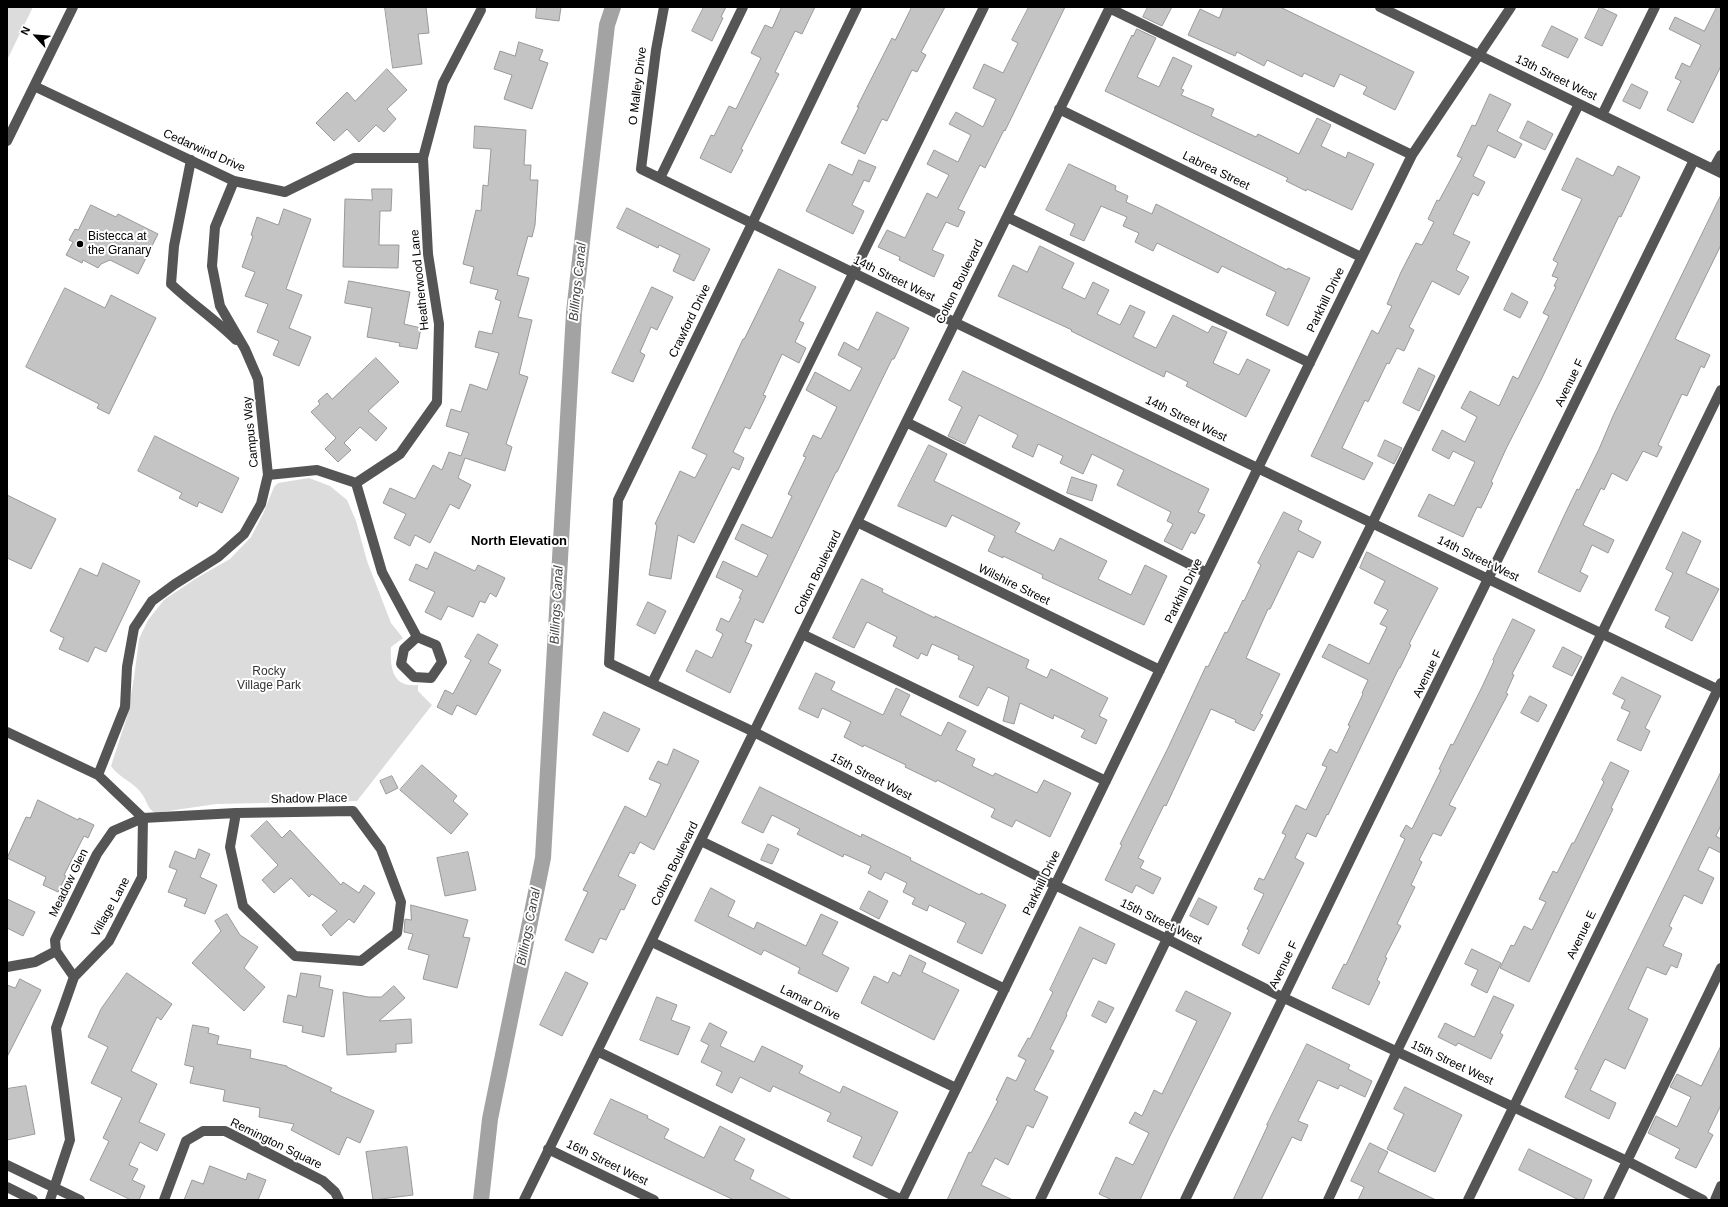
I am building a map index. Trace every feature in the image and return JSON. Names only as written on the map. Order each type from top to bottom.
[{"type":"street","points":[[7,141],[73,7]]},
{"type":"street","name":"O Malley Drive","points":[[641,169],[656,50],[664,7]]},
{"type":"street","points":[[660,178],[743,7]]},
{"type":"street","name":"Crawford Drive","points":[[609,663],[618,500],[857,7]]},
{"type":"street","points":[[652,683],[984,7]]},
{"type":"street","name":"13th Street West","points":[[1380,7],[1717,171]]},
{"type":"street","name":"Parkhill Drive","points":[[902,1200],[1054,885],[1208,573],[1361,257],[1412,156],[1511,7]]},
{"type":"street","points":[[1602,115],[1655,7]]},
{"type":"street","points":[[1109,8],[1412,156]]},
{"type":"street","name":"Colton Boulevard","points":[[524,1200],[652,942],[954,322],[1109,8]]},
{"type":"street","points":[[423,158],[443,83],[481,10]]},
{"type":"street","name":"Cedarwind Drive","points":[[34,86],[234,181],[285,192],[354,158],[423,158]]},
{"type":"street","points":[[1040,1200],[1167,939],[1579,104]]},
{"type":"street","name":"Labrea Street","points":[[1060,109],[1361,257]]},
{"type":"street","points":[[1717,171],[1721,155]]},
{"type":"street","name":"Heatherwood Lane","points":[[356,483],[400,454],[438,402],[439,324],[428,254],[423,158]]},
{"type":"street","points":[[191,160],[174,246],[171,284],[190,302],[222,326],[245,349]]},
{"type":"street","name":"Avenue F","points":[[1185,1200],[1282,997],[1694,160]]},
{"type":"street","name":"14th Street West","points":[[641,169],[954,322],[1373,522],[1601,634],[1720,687]]},
{"type":"street","name":"Campus Way","points":[[98,775],[125,708],[127,667],[134,628],[152,601],[175,584],[218,558],[244,534],[261,504],[268,475],[258,379],[245,349],[220,306],[212,266],[215,227],[234,181]]},
{"type":"street","points":[[1007,216],[1310,363]]},
{"type":"street","points":[[1328,1200],[1397,1051],[1721,390]]},
{"type":"street","points":[[906,422],[1208,573]]},
{"type":"street","points":[[268,475],[317,470],[356,483],[382,572],[417,637],[436,645],[442,662],[431,678],[414,677],[401,664],[404,649],[417,637]]},
{"type":"street","name":"Wilshire Street","points":[[857,522],[1160,670]]},
{"type":"street","points":[[802,634],[1106,781]]},
{"type":"street","name":"15th Street West","points":[[609,663],[754,732],[1054,885],[1167,939],[1282,997],[1513,1106],[1627,1161],[1703,1200]]},
{"type":"street","name":"Avenue E","points":[[1468,1200],[1720,687]]},
{"type":"street","points":[[7,732],[98,775],[143,818]]},
{"type":"street","name":"Shadow Place","points":[[143,818],[236,813],[353,811],[381,849],[401,902],[397,933],[361,961],[295,956],[244,906],[230,847],[236,813]]},
{"type":"street","name":"Meadow Glen","points":[[56,951],[56,940],[97,854],[113,831],[143,818]]},
{"type":"street","name":"Village Lane","points":[[50,1200],[70,1140],[56,1028],[74,977],[109,941],[142,877],[143,818]]},
{"type":"street","points":[[701,841],[1005,989]]},
{"type":"street","name":"Lamar Drive","points":[[652,942],[956,1088]]},
{"type":"street","points":[[7,967],[36,962],[56,951],[74,977]]},
{"type":"street","points":[[1608,1200],[1721,968]]},
{"type":"street","points":[[597,1051],[902,1200]]},
{"type":"street","name":"Remington Square","points":[[164,1200],[186,1142],[203,1131],[225,1131],[323,1180],[335,1192],[339,1200]]},
{"type":"street","name":"16th Street West","points":[[548,1149],[654,1200]]},
{"type":"street","points":[[7,1165],[80,1200]]},
{"type":"street","points":[[1715,1200],[1721,1186]]},
{"type":"street","points":[[7,1188],[33,1200]]},
{"type":"green space","points":[[7,7],[33,7],[7,60]]},
{"type":"green space","name":"Rocky Village Park","points":[[309,478],[330,486],[347,500],[356,521],[367,561],[391,623],[403,638],[391,647],[391,662],[394,675],[403,683],[418,685],[418,691],[432,705],[357,801],[216,804],[155,813],[149,807],[139,790],[118,774],[111,766],[127,717],[139,639],[148,620],[164,600],[195,579],[230,559],[251,537],[263,514],[274,487],[278,483]]},
{"type":"building","points":[[385,7],[426,7],[429,33],[418,34],[422,64],[393,68]]},
{"type":"building","points":[[537,7],[561,7],[559,21],[536,18]]},
{"type":"building","points":[[704,7],[726,7],[721,17],[723,18],[712,41],[692,31]]},
{"type":"building","points":[[782,7],[815,7],[802,34],[795,31],[775,72],[779,74],[741,149],[743,150],[731,173],[700,158],[711,135],[714,136],[729,106],[736,109],[761,58],[751,53],[765,25],[772,28]]},
{"type":"building","points":[[912,7],[945,7],[921,52],[926,55],[917,72],[912,70],[887,121],[882,119],[865,154],[841,143],[859,107],[857,107],[892,38],[895,40]]},
{"type":"building","points":[[1029,7],[1065,7],[1005,131],[1004,130],[985,168],[980,165],[958,209],[965,212],[958,227],[946,222],[932,250],[944,255],[934,277],[899,260],[900,257],[878,247],[887,230],[905,238],[927,193],[937,198],[949,175],[927,164],[934,150],[958,162],[971,135],[949,124],[956,112],[983,127],[996,99],[973,88],[984,64],[1003,73],[1018,43],[1012,40]]},
{"type":"building","points":[[1148,7],[1172,7],[1162,26],[1143,17]]},
{"type":"building","points":[[1224,7],[1280,7],[1414,72],[1395,110],[1363,94],[1367,87],[1340,74],[1334,87],[1304,73],[1302,77],[1267,60],[1264,66],[1237,52],[1235,56],[1188,35],[1200,9],[1219,18]]},
{"type":"building","points":[[1600,7],[1617,15],[1602,46],[1585,38]]},
{"type":"building","points":[[1717,7],[1721,7],[1721,66],[1693,123],[1667,110],[1681,81],[1675,78],[1682,63],[1690,67],[1701,45],[1669,29],[1675,17],[1704,31]]},
{"type":"building","points":[[1552,26],[1578,39],[1568,58],[1542,46]]},
{"type":"building","points":[[1137,29],[1156,38],[1137,77],[1159,87],[1173,57],[1192,66],[1181,89],[1184,90],[1181,95],[1214,109],[1211,116],[1256,137],[1258,134],[1299,154],[1317,118],[1331,125],[1321,146],[1346,158],[1348,152],[1374,164],[1352,210],[1307,189],[1306,191],[1286,181],[1288,178],[1105,91],[1132,35],[1133,36]]},
{"type":"building","points":[[519,42],[543,50],[539,60],[548,63],[532,109],[504,99],[512,75],[494,69],[500,51],[515,56]]},
{"type":"building","points":[[387,69],[407,90],[387,109],[396,119],[384,132],[376,125],[359,142],[347,129],[334,141],[316,123],[347,92],[355,101]]},
{"type":"building","points":[[1632,84],[1648,92],[1640,109],[1623,101]]},
{"type":"building","points":[[1490,94],[1511,104],[1497,131],[1522,144],[1515,158],[1488,145],[1473,176],[1485,182],[1478,196],[1473,193],[1453,234],[1470,242],[1456,270],[1469,277],[1459,295],[1432,281],[1409,327],[1414,330],[1404,351],[1397,348],[1389,364],[1387,363],[1368,402],[1365,400],[1342,448],[1373,463],[1364,480],[1311,456],[1372,330],[1378,334],[1392,306],[1387,304],[1416,243],[1422,245],[1434,222],[1428,219],[1437,200],[1439,201],[1462,158],[1457,156],[1472,125],[1475,126]]},
{"type":"building","points":[[1528,121],[1553,134],[1545,150],[1520,138]]},
{"type":"building","points":[[475,126],[526,130],[524,165],[531,165],[530,180],[538,180],[535,225],[532,237],[528,236],[517,275],[529,278],[518,317],[532,320],[519,374],[528,377],[506,444],[512,447],[505,471],[465,458],[458,478],[471,485],[459,509],[450,504],[430,543],[415,535],[410,546],[394,538],[406,514],[383,503],[390,488],[415,499],[433,465],[442,470],[449,452],[461,456],[469,433],[446,426],[451,409],[461,412],[470,384],[487,390],[499,353],[475,347],[479,331],[492,334],[501,301],[495,299],[498,290],[470,283],[474,267],[463,264],[476,210],[481,211],[483,185],[488,186],[491,149],[474,148]]},
{"type":"building","points":[[1577,158],[1613,176],[1618,166],[1640,177],[1621,217],[1619,216],[1541,380],[1506,449],[1491,482],[1493,483],[1481,508],[1477,507],[1463,537],[1418,516],[1429,494],[1454,506],[1475,462],[1453,451],[1449,459],[1432,450],[1442,430],[1465,442],[1477,417],[1461,408],[1470,391],[1499,406],[1513,376],[1518,379],[1549,316],[1543,313],[1556,287],[1554,286],[1558,278],[1552,276],[1558,263],[1553,260],[1582,199],[1562,190]]},
{"type":"building","points":[[859,160],[876,167],[869,182],[864,180],[852,205],[864,211],[853,234],[806,211],[829,164],[852,175]]},
{"type":"building","points":[[1069,164],[1116,186],[1115,190],[1128,196],[1126,202],[1152,214],[1156,204],[1287,270],[1288,268],[1310,278],[1288,326],[1266,315],[1276,292],[1222,266],[1218,273],[1157,243],[1153,251],[1135,242],[1139,233],[1123,226],[1127,217],[1101,206],[1084,241],[1070,235],[1075,224],[1046,210]]},
{"type":"building","points":[[372,189],[392,189],[391,211],[380,211],[379,245],[399,245],[398,268],[343,267],[345,199],[372,200]]},
{"type":"building","points":[[1721,195],[1721,245],[1675,339],[1710,355],[1704,368],[1701,366],[1687,396],[1682,394],[1658,445],[1662,447],[1657,457],[1643,451],[1627,481],[1612,473],[1604,490],[1601,488],[1583,525],[1614,540],[1608,553],[1592,545],[1580,572],[1588,576],[1580,592],[1538,572]]},
{"type":"building","points":[[91,205],[116,217],[118,214],[158,234],[138,274],[110,260],[101,264],[98,268],[83,260],[82,263],[66,255],[73,242],[69,240],[75,229],[78,230]]},
{"type":"building","points":[[627,208],[710,249],[694,281],[673,271],[680,255],[659,245],[658,248],[617,228]]},
{"type":"building","points":[[284,209],[311,219],[286,289],[302,295],[289,328],[311,337],[299,366],[273,355],[279,341],[257,332],[268,304],[245,296],[255,272],[242,267],[253,236],[251,235],[257,217],[278,225]]},
{"type":"building","points":[[1040,246],[1074,263],[1062,288],[1085,299],[1093,282],[1109,290],[1097,314],[1120,325],[1130,305],[1145,312],[1133,337],[1156,348],[1173,315],[1208,333],[1212,326],[1227,332],[1213,363],[1239,375],[1247,359],[1270,370],[1246,417],[1186,386],[1188,382],[1166,371],[1164,377],[1071,331],[1072,330],[998,296],[1013,265],[1027,272]]},
{"type":"building","points":[[779,269],[816,287],[799,321],[804,323],[795,342],[806,348],[799,363],[782,354],[763,395],[766,396],[750,429],[745,427],[733,452],[744,458],[739,470],[732,467],[694,543],[678,535],[671,579],[649,575],[657,525],[655,524],[680,471],[695,478],[707,455],[692,448],[743,339]]},
{"type":"building","points":[[349,281],[410,292],[404,324],[421,328],[417,349],[399,346],[400,343],[367,337],[372,308],[345,303]]},
{"type":"building","points":[[652,287],[673,297],[657,330],[651,327],[640,352],[645,355],[633,382],[612,373]]},
{"type":"building","points":[[65,288],[105,308],[111,295],[156,318],[109,414],[97,408],[99,404],[26,367]]},
{"type":"building","points":[[1512,293],[1528,302],[1520,318],[1504,310]]},
{"type":"building","points":[[877,312],[909,328],[836,472],[763,623],[755,619],[745,642],[752,645],[730,693],[686,671],[696,650],[712,658],[723,634],[716,630],[721,618],[729,622],[741,598],[739,598],[743,590],[716,577],[723,561],[757,577],[768,555],[735,539],[742,524],[772,538],[792,496],[788,494],[806,457],[803,456],[813,435],[821,439],[837,407],[806,390],[815,372],[850,391],[862,368],[838,355],[844,342],[858,350]]},
{"type":"building","points":[[376,358],[399,382],[368,411],[387,428],[376,441],[360,427],[344,443],[351,450],[338,462],[325,449],[336,438],[311,412],[320,404],[318,401],[327,393],[332,399]]},
{"type":"building","points":[[1419,368],[1435,376],[1419,411],[1403,403]]},
{"type":"building","points":[[963,371],[1209,489],[1198,512],[1205,515],[1195,534],[1191,532],[1182,550],[1164,541],[1173,524],[1167,521],[1171,512],[1117,485],[1124,470],[1092,454],[1083,474],[1060,463],[1063,456],[1038,444],[1033,457],[1012,447],[1018,435],[979,415],[965,444],[948,436],[962,407],[949,400]]},
{"type":"building","points":[[155,436],[239,478],[222,513],[199,502],[197,507],[179,498],[182,493],[138,471]]},
{"type":"building","points":[[1385,440],[1402,448],[1394,464],[1378,456]]},
{"type":"building","points":[[929,445],[947,454],[934,481],[1020,523],[1015,532],[1054,551],[1060,538],[1107,561],[1098,579],[1131,595],[1145,565],[1167,576],[1144,625],[1042,578],[1043,575],[1003,556],[1003,558],[988,551],[995,536],[952,515],[946,527],[898,506]]},
{"type":"building","points":[[1072,477],[1097,485],[1092,501],[1067,493]]},
{"type":"building","points":[[7,495],[56,519],[31,569],[7,558]]},
{"type":"building","points":[[1284,512],[1302,521],[1298,530],[1321,542],[1313,558],[1298,551],[1270,609],[1268,609],[1246,658],[1280,674],[1260,714],[1263,715],[1254,731],[1235,722],[1236,720],[1211,709],[1166,806],[1164,805],[1138,858],[1144,861],[1140,868],[1161,878],[1153,894],[1136,885],[1132,893],[1105,880],[1122,845],[1120,844],[1168,748],[1206,666],[1208,667],[1225,632],[1227,633],[1243,600],[1244,601],[1261,565],[1258,563]]},
{"type":"building","points":[[1683,532],[1701,541],[1686,573],[1719,589],[1692,641],[1665,627],[1670,617],[1655,610],[1673,573],[1666,569]]},
{"type":"building","points":[[435,552],[475,571],[478,565],[505,578],[496,597],[490,593],[485,603],[480,601],[473,617],[448,606],[441,620],[425,612],[435,592],[409,580],[416,564],[427,569]]},
{"type":"building","points":[[1367,552],[1438,588],[1409,644],[1411,645],[1328,815],[1327,814],[1316,837],[1307,833],[1295,858],[1304,863],[1259,954],[1242,945],[1249,930],[1247,929],[1264,894],[1254,889],[1259,878],[1264,880],[1286,835],[1282,833],[1296,805],[1306,810],[1327,767],[1322,765],[1330,749],[1337,753],[1350,726],[1348,725],[1368,680],[1322,657],[1329,644],[1369,664],[1387,627],[1380,624],[1388,610],[1374,603],[1385,581],[1360,568]]},
{"type":"building","points":[[103,563],[140,581],[106,652],[95,647],[88,662],[59,649],[64,638],[50,631],[80,568],[97,576]]},
{"type":"building","points":[[862,579],[883,589],[882,592],[935,618],[935,616],[1029,660],[1026,668],[1047,678],[1051,669],[1108,698],[1099,716],[1107,720],[1096,744],[1081,737],[1085,730],[1054,715],[1053,719],[1020,703],[1014,724],[1003,721],[1009,697],[988,687],[978,706],[959,697],[974,666],[958,659],[959,656],[932,644],[927,656],[921,653],[918,659],[893,646],[897,637],[867,622],[854,648],[833,638]]},
{"type":"building","points":[[648,602],[666,611],[655,634],[637,625]]},
{"type":"building","points":[[1513,619],[1535,630],[1512,674],[1514,675],[1506,693],[1508,694],[1449,805],[1456,808],[1441,836],[1433,833],[1419,860],[1422,862],[1411,885],[1415,887],[1397,924],[1401,926],[1385,957],[1387,958],[1377,980],[1380,982],[1369,1005],[1332,988],[1344,964],[1346,965],[1405,839],[1400,836],[1406,825],[1412,829],[1441,770],[1439,769],[1451,744],[1453,745],[1482,687]]},
{"type":"building","points":[[478,634],[498,645],[488,663],[501,670],[476,715],[457,705],[452,715],[437,707],[445,690],[453,694],[471,660],[465,657]]},
{"type":"building","points":[[1563,647],[1582,657],[1572,676],[1553,667]]},
{"type":"building","points":[[816,673],[835,682],[831,690],[883,715],[896,688],[910,695],[900,715],[941,736],[948,722],[966,731],[956,750],[975,759],[972,766],[993,776],[995,773],[1037,793],[1044,780],[1071,793],[1050,837],[1016,820],[1012,827],[991,817],[995,809],[937,780],[936,782],[905,767],[906,765],[864,745],[863,747],[844,737],[851,722],[822,708],[818,718],[799,709]]},
{"type":"building","points":[[1622,677],[1661,696],[1645,728],[1650,731],[1641,751],[1617,740],[1630,712],[1621,708],[1625,700],[1613,694]]},
{"type":"building","points":[[1530,696],[1547,705],[1538,722],[1521,713]]},
{"type":"building","points":[[604,712],[640,729],[628,752],[593,735]]},
{"type":"building","points":[[674,749],[699,761],[654,850],[640,842],[634,854],[630,852],[618,876],[636,885],[624,910],[621,909],[606,940],[600,938],[593,953],[565,940],[588,892],[583,890],[625,806],[646,817],[661,784],[649,779],[658,761],[667,765]]},
{"type":"building","points":[[1611,762],[1629,771],[1611,808],[1613,809],[1529,982],[1500,968],[1511,945],[1514,946],[1524,926],[1532,930],[1546,902],[1539,899],[1553,871],[1557,873],[1572,843],[1574,843],[1604,782],[1602,780]]},
{"type":"building","points":[[422,765],[457,796],[453,801],[468,814],[451,834],[400,790]]},
{"type":"building","points":[[1721,772],[1721,825],[1716,836],[1721,839],[1721,853],[1709,847],[1698,870],[1714,878],[1702,904],[1684,895],[1669,926],[1672,928],[1663,946],[1682,954],[1677,968],[1671,965],[1666,975],[1647,967],[1628,1009],[1648,1019],[1625,1069],[1605,1059],[1590,1090],[1616,1103],[1609,1119],[1565,1097],[1578,1070],[1575,1069]]},
{"type":"building","points":[[392,776],[398,788],[386,794],[380,781]]},
{"type":"building","points":[[760,787],[861,837],[862,834],[911,858],[910,860],[980,895],[981,893],[1006,905],[982,954],[957,942],[966,923],[929,905],[927,911],[912,904],[915,898],[903,892],[907,883],[885,872],[881,880],[868,873],[871,866],[844,854],[843,857],[797,834],[800,829],[772,815],[763,833],[742,823]]},
{"type":"building","points":[[38,800],[78,820],[79,818],[94,825],[88,838],[84,836],[64,875],[66,876],[58,892],[43,885],[46,877],[7,858],[26,817],[30,818]]},
{"type":"building","points":[[267,821],[282,838],[290,830],[341,885],[343,882],[359,893],[364,885],[375,893],[354,923],[349,919],[331,936],[322,925],[337,911],[312,894],[309,897],[291,878],[274,893],[262,880],[278,865],[251,836]]},
{"type":"building","points":[[768,844],[779,849],[772,864],[761,860]]},
{"type":"building","points":[[199,849],[210,854],[200,877],[217,885],[205,914],[184,906],[187,899],[168,892],[177,870],[169,867],[175,851],[195,859]]},
{"type":"building","points":[[468,852],[476,890],[445,896],[437,858]]},
{"type":"building","points":[[711,888],[735,901],[728,916],[754,929],[757,922],[806,946],[821,914],[838,922],[822,954],[849,968],[837,992],[798,973],[800,968],[764,950],[761,955],[695,921]]},
{"type":"building","points":[[869,891],[888,901],[879,919],[860,909]]},
{"type":"building","points":[[1199,898],[1217,907],[1208,925],[1190,916]]},
{"type":"building","points":[[7,899],[35,912],[23,936],[7,928]]},
{"type":"building","points":[[411,905],[468,920],[463,937],[470,938],[457,988],[423,979],[429,955],[408,949],[413,934],[404,932],[405,919],[411,920]]},
{"type":"building","points":[[227,914],[240,935],[258,947],[244,968],[265,987],[244,1011],[192,963],[221,931],[215,921]]},
{"type":"building","points":[[1080,927],[1115,944],[1106,964],[1093,958],[1050,1049],[1054,1051],[1034,1090],[1048,1097],[1033,1128],[1027,1125],[1008,1165],[995,1158],[981,1185],[1013,1200],[947,1200],[969,1152],[971,1153],[998,1101],[996,1100],[1007,1077],[1016,1081],[1026,1060],[1018,1056],[1028,1038],[1030,1039],[1053,992],[1050,990]]},
{"type":"building","points":[[1472,949],[1501,963],[1487,993],[1471,985],[1478,970],[1465,964]]},
{"type":"building","points":[[910,955],[926,963],[922,972],[959,990],[934,1040],[861,1003],[874,976],[888,983],[893,972],[900,976]]},
{"type":"building","points":[[566,972],[588,983],[562,1036],[540,1025]]},
{"type":"building","points":[[127,973],[172,1004],[161,1020],[157,1017],[131,1071],[157,1084],[139,1122],[165,1134],[157,1151],[140,1142],[129,1165],[138,1169],[132,1180],[145,1186],[139,1200],[131,1200],[90,1180],[109,1141],[103,1138],[122,1098],[91,1083],[108,1047],[88,1037],[101,1009]]},
{"type":"building","points":[[301,973],[321,976],[319,987],[333,990],[324,1037],[302,1032],[303,1026],[283,1022],[288,995],[296,997]]},
{"type":"building","points":[[20,979],[41,990],[7,1057],[7,985],[15,988]]},
{"type":"building","points":[[394,986],[405,998],[379,1021],[411,1019],[412,1043],[396,1044],[396,1052],[347,1055],[343,992],[368,997],[381,997]]},
{"type":"building","points":[[1186,991],[1231,1013],[1140,1200],[1112,1200],[1099,1194],[1116,1157],[1133,1165],[1149,1133],[1129,1123],[1135,1112],[1142,1116],[1154,1090],[1162,1094],[1197,1021],[1176,1011]]},
{"type":"building","points":[[1494,996],[1514,1005],[1500,1033],[1503,1035],[1491,1059],[1458,1043],[1456,1046],[1438,1037],[1445,1023],[1474,1037]]},
{"type":"building","points":[[657,997],[677,1005],[671,1020],[690,1027],[678,1055],[640,1040]]},
{"type":"building","points":[[1099,1001],[1114,1008],[1106,1023],[1092,1016]]},
{"type":"building","points":[[710,1023],[727,1032],[720,1046],[754,1062],[762,1046],[803,1066],[799,1073],[840,1093],[843,1086],[898,1112],[872,1166],[853,1157],[862,1137],[827,1121],[831,1113],[773,1086],[770,1092],[740,1077],[732,1093],[716,1085],[722,1072],[701,1062],[709,1045],[701,1041]]},
{"type":"building","points":[[193,1025],[209,1028],[208,1033],[219,1036],[217,1044],[251,1050],[250,1058],[287,1066],[332,1088],[330,1091],[374,1111],[360,1143],[347,1137],[339,1155],[291,1130],[294,1124],[259,1117],[260,1108],[223,1101],[225,1090],[190,1083],[194,1067],[185,1065]]},
{"type":"building","points":[[1307,1044],[1350,1065],[1348,1069],[1372,1081],[1365,1097],[1340,1085],[1338,1089],[1318,1080],[1298,1121],[1308,1125],[1301,1141],[1292,1137],[1261,1200],[1233,1200],[1267,1125]]},
{"type":"building","points":[[1721,1046],[1721,1105],[1708,1132],[1713,1135],[1696,1168],[1675,1158],[1680,1149],[1648,1133],[1656,1116],[1677,1127],[1691,1097],[1670,1087],[1677,1074],[1701,1086]]},
{"type":"building","points":[[26,1086],[35,1134],[7,1140],[7,1089]]},
{"type":"building","points":[[1405,1087],[1462,1115],[1435,1172],[1387,1149],[1404,1114],[1394,1109]]},
{"type":"building","points":[[611,1099],[648,1116],[647,1118],[669,1129],[664,1138],[704,1158],[720,1126],[745,1139],[734,1160],[754,1170],[750,1179],[792,1200],[734,1200],[594,1134]]},
{"type":"building","points":[[1370,1143],[1388,1152],[1378,1172],[1436,1200],[1358,1200],[1364,1187],[1351,1181]]},
{"type":"building","points":[[407,1147],[413,1195],[373,1200],[366,1152]]},
{"type":"building","points":[[1529,1149],[1592,1180],[1583,1200],[1579,1200],[1519,1170]]},
{"type":"building","points":[[210,1166],[246,1180],[248,1173],[266,1180],[258,1200],[184,1200],[192,1180],[203,1184]]},
{"type":"waterway","name":"Billings Canal","points":[[481,1200],[490,1119],[543,858],[574,312],[607,25],[613,7]]},
{"type":"place","name":"Bistecca at the Granary","points":[[80,244]]},
{"type":"district","name":"North Elevation","points":[[519,541]]}]
